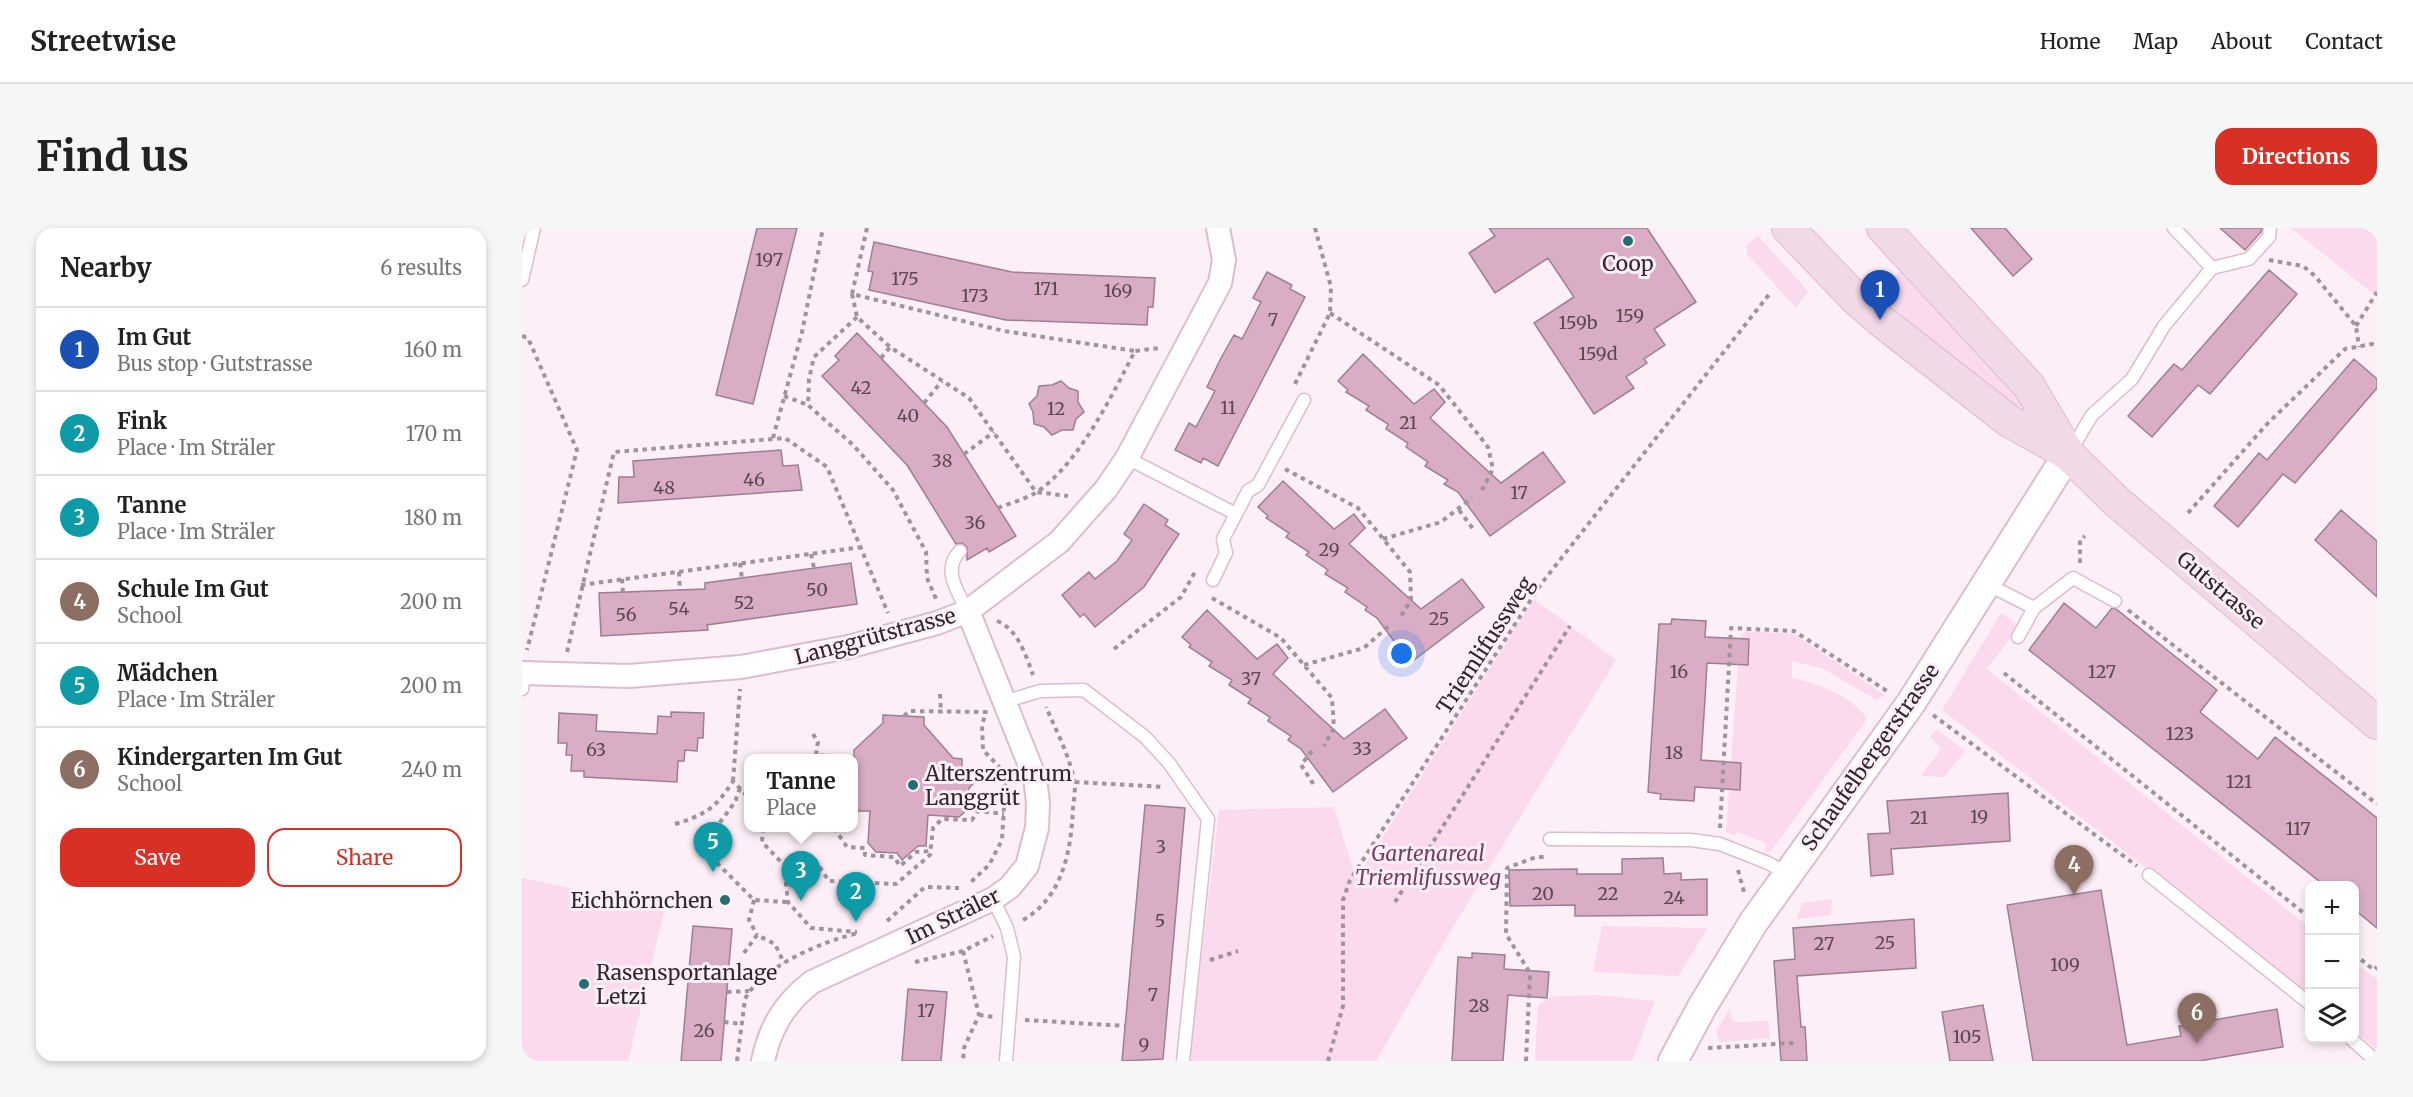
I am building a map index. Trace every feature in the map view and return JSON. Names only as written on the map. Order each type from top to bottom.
[{"type":"main road","name":"Gutstrasse","points":[[1788,228],[1856,299],[1880,320],[2009,421],[2068,454],[2116,501],[2376,720]]},
{"type":"main road","name":"Gutstrasse","points":[[1883,228],[2029,386],[2068,454]]},
{"type":"street","name":"Langgrütstrasse","points":[[523,673],[629,676],[741,667],[822,654],[937,623],[968,611],[1059,542],[1106,489],[1127,458],[1220,283],[1224,260],[1218,228]]},
{"type":"street","name":"Schaufelbergerstrasse","points":[[1675,1057],[1701,1007],[1753,923],[1894,727],[2068,454]]},
{"type":"street","name":"Im Sträler","points":[[763,1061],[767,1041],[776,1021],[794,998],[812,982],[993,899],[1010,887],[1027,866],[1037,828],[1035,778],[968,611]]},
{"type":"lane","points":[[522,280],[534,228]]},
{"type":"lane","points":[[2174,228],[2212,268]]},
{"type":"lane","points":[[2068,454],[2092,415],[2132,379],[2164,326],[2212,268],[2249,259],[2269,237],[2270,228]]},
{"type":"lane","points":[[1210,586],[1226,553],[1223,539],[1248,491],[1258,485],[1302,394]]},
{"type":"lane","points":[[1127,458],[1236,514]]},
{"type":"lane","points":[[960,551],[953,558],[950,567],[951,577],[968,611]]},
{"type":"lane","points":[[2018,637],[2034,609],[2073,578],[2115,601]]},
{"type":"lane","points":[[1987,584],[2034,609]]},
{"type":"lane","points":[[1004,702],[1040,691],[1084,690],[1145,737],[1169,763],[1208,819],[1183,1061]]},
{"type":"lane","points":[[1550,839],[1691,840],[1720,844],[1768,863],[1788,874]]},
{"type":"lane","points":[[2149,875],[2305,1000]]},
{"type":"lane","points":[[993,899],[1007,928],[1014,957],[1006,1061]]},
{"type":"lane","points":[[2356,1043],[2376,1061]]},
{"type":"path","points":[[773,438],[802,332],[823,228]]},
{"type":"path","points":[[867,228],[852,294],[857,317],[890,347],[969,398],[1036,492],[1072,497]]},
{"type":"path","points":[[1302,394],[1294,386],[1330,313],[1331,287],[1315,228]]},
{"type":"path","points":[[2256,252],[2274,262],[2303,266],[2315,276],[2356,326],[2359,347]]},
{"type":"path","name":"Triemlifussweg","points":[[1328,1061],[1343,1006],[1343,900],[1350,880],[1542,584],[1771,292]]},
{"type":"path","points":[[2356,326],[2377,292]]},
{"type":"path","points":[[852,294],[1004,331],[1135,351],[1168,347]]},
{"type":"path","points":[[1330,313],[1439,385],[1488,447],[1493,468],[1482,490]]},
{"type":"path","points":[[808,405],[809,379],[814,357],[857,317]]},
{"type":"path","points":[[522,336],[528,338],[577,450],[523,673]]},
{"type":"path","points":[[2188,513],[2268,423],[2345,349],[2377,346]]},
{"type":"path","points":[[881,358],[890,347]]},
{"type":"path","points":[[998,508],[1036,492],[1065,464],[1108,404],[1135,351]]},
{"type":"path","points":[[924,403],[942,381]]},
{"type":"path","points":[[784,396],[808,405],[853,445],[893,490],[926,552],[927,578],[938,604]]},
{"type":"path","points":[[964,454],[994,432]]},
{"type":"path","points":[[565,661],[614,452],[785,438],[827,467],[891,621]]},
{"type":"path","points":[[1280,466],[1358,508],[1410,572],[1411,600],[1401,616]]},
{"type":"path","points":[[1383,539],[1442,522],[1472,498]]},
{"type":"path","points":[[1459,510],[1474,530]]},
{"type":"path","points":[[2079,581],[2080,540],[2085,536]]},
{"type":"path","points":[[581,585],[862,547]]},
{"type":"path","points":[[812,554],[814,568]]},
{"type":"path","points":[[740,563],[742,579]]},
{"type":"path","points":[[679,572],[680,591]]},
{"type":"path","points":[[622,579],[623,594]]},
{"type":"path","points":[[1210,586],[1213,599],[1281,638],[1332,698],[1334,728],[1324,746]]},
{"type":"path","points":[[2115,601],[2377,804]]},
{"type":"path","points":[[1304,665],[1364,648],[1391,624]]},
{"type":"path","points":[[1395,902],[1570,626]]},
{"type":"path","points":[[1720,844],[1731,628],[1794,631],[1891,693]]},
{"type":"path","points":[[2004,673],[2305,914]]},
{"type":"path","points":[[675,824],[698,817],[719,803],[733,781],[735,747],[739,732],[740,682]]},
{"type":"path","points":[[940,694],[941,712]]},
{"type":"path","points":[[884,923],[925,887],[957,888],[970,883],[988,865],[1002,840],[1005,774],[983,750],[982,725],[986,712],[909,711],[904,716]]},
{"type":"path","points":[[1930,712],[2096,833],[2149,875]]},
{"type":"path","points":[[739,732],[747,732]]},
{"type":"path","points":[[813,734],[818,742],[816,754]]},
{"type":"path","points":[[1312,751],[1301,765],[1314,785]]},
{"type":"path","points":[[733,781],[744,792]]},
{"type":"path","points":[[1017,923],[1033,914],[1053,893],[1064,869],[1072,830],[1075,782],[1187,789]]},
{"type":"path","points":[[740,788],[735,802],[704,844],[710,856],[754,900],[788,902]]},
{"type":"path","points":[[784,866],[819,866],[829,881],[896,884],[930,855],[933,828],[942,819],[972,820],[978,811],[1004,814]]},
{"type":"path","points":[[763,832],[762,842],[784,866],[788,902],[811,928],[861,933]]},
{"type":"path","points":[[837,832],[847,847],[865,848],[865,855],[894,857],[900,866],[916,852],[930,851]]},
{"type":"path","points":[[1526,1061],[1530,973],[1506,934],[1507,868],[1536,857],[1547,857]]},
{"type":"path","points":[[1735,867],[1740,875],[1744,894]]},
{"type":"path","points":[[754,900],[749,920],[757,935],[775,944],[784,963]]},
{"type":"path","points":[[737,1061],[745,999],[749,991],[784,963],[822,945],[869,931]]},
{"type":"path","points":[[907,964],[963,951],[996,934]]},
{"type":"path","points":[[744,952],[757,935]]},
{"type":"path","points":[[963,951],[980,1016],[964,1048],[963,1061]]},
{"type":"path","points":[[1193,966],[1238,951]]},
{"type":"path","points":[[2359,957],[2374,970],[2377,967]]},
{"type":"path","points":[[727,992],[749,991]]},
{"type":"path","points":[[980,1016],[1126,1026]]},
{"type":"path","points":[[724,1022],[741,1024]]},
{"type":"path","points":[[1675,1057],[1699,1048],[1794,1043]]},
{"type":"green space","points":[[2291,228],[2377,228],[2377,297]]},
{"type":"green space","points":[[1758,236],[1808,291],[1796,308],[1747,254],[1747,245]]},
{"type":"green space","points":[[1904,267],[2023,403],[2017,412],[2011,411],[1878,294]]},
{"type":"green space","name":"Gartenareal Triemlifussweg","points":[[1534,599],[1616,660],[1444,942],[1376,1061],[1189,1061],[1219,810],[1334,807],[1356,879]]},
{"type":"green space","points":[[2001,613],[2019,626],[1987,669],[2305,924],[2305,991],[1942,710]]},
{"type":"green space","points":[[1746,631],[1794,634],[1885,695],[1876,700],[1824,669],[1792,661],[1792,678],[1812,683],[1842,696],[1866,717],[1865,722],[1771,851],[1765,852],[1766,843],[1737,832],[1735,836],[1726,832],[1740,636]]},
{"type":"green space","points":[[1937,729],[1965,751],[1944,777],[1921,776],[1941,749],[1930,736]]},
{"type":"green space","name":"Rasensportanlage Letzi","points":[[522,878],[665,908],[628,1061],[522,1061]]},
{"type":"green space","points":[[1832,899],[1831,915],[1797,919],[1802,903]]},
{"type":"green space","points":[[1602,926],[1708,928],[1678,976],[1593,972]]},
{"type":"green space","points":[[2359,966],[2377,979],[2377,1050],[2359,1034]]},
{"type":"green space","points":[[1598,995],[1655,1001],[1632,1061],[1535,1061],[1538,1005],[1554,996]]},
{"type":"green space","points":[[1729,1009],[1733,1022],[1768,1021],[1770,1038],[1720,1042],[1716,1032]]},
{"type":"building","points":[[757,228],[797,228],[753,404],[716,395]]},
{"type":"building","points":[[1489,228],[1647,228],[1696,302],[1654,329],[1665,345],[1644,359],[1647,363],[1626,377],[1634,388],[1594,414],[1534,323],[1574,297],[1548,258],[1495,293],[1469,253],[1495,236]]},
{"type":"building","points":[[1971,228],[2005,228],[2032,259],[2013,276]]},
{"type":"building","points":[[2220,228],[2262,228],[2245,250]]},
{"type":"building","points":[[874,242],[1012,272],[1155,278],[1153,307],[1148,307],[1147,325],[1006,320],[869,290],[873,272],[868,271]]},
{"type":"building","points":[[2269,270],[2297,294],[2210,394],[2198,385],[2152,437],[2128,416],[2174,364],[2182,370]]},
{"type":"building","points":[[1267,272],[1292,285],[1290,289],[1305,297],[1218,466],[1203,458],[1201,463],[1175,450],[1189,423],[1196,427],[1215,391],[1207,387],[1234,335],[1242,339],[1261,302],[1253,298]]},
{"type":"building","points":[[857,333],[947,427],[1016,536],[989,552],[987,548],[967,560],[967,547],[962,543],[956,544],[907,465],[822,376],[839,360],[835,356]]},
{"type":"building","points":[[1363,354],[1414,404],[1434,389],[1445,402],[1430,418],[1501,483],[1543,452],[1565,482],[1490,536],[1458,492],[1444,484],[1448,480],[1425,466],[1428,462],[1406,447],[1408,443],[1386,429],[1388,424],[1366,410],[1369,406],[1346,392],[1348,390],[1338,381]]},
{"type":"building","points":[[2354,359],[2377,379],[2377,388],[2295,483],[2283,474],[2238,527],[2214,506],[2259,453],[2267,460]]},
{"type":"building","points":[[1061,381],[1069,388],[1078,391],[1078,402],[1084,412],[1076,419],[1073,430],[1062,430],[1052,435],[1044,427],[1034,424],[1033,412],[1029,404],[1037,396],[1039,386],[1052,385]]},
{"type":"building","points":[[781,450],[783,466],[798,465],[802,490],[618,503],[619,477],[634,477],[633,461]]},
{"type":"building","points":[[1283,481],[1334,529],[1354,514],[1365,528],[1349,544],[1421,609],[1462,579],[1484,607],[1410,663],[1377,618],[1365,610],[1367,607],[1345,592],[1348,588],[1325,574],[1328,570],[1306,555],[1309,552],[1286,537],[1289,533],[1266,518],[1268,516],[1258,507]]},
{"type":"building","points":[[1144,504],[1168,520],[1165,525],[1179,534],[1144,587],[1095,627],[1084,614],[1080,617],[1062,595],[1089,572],[1095,579],[1117,561],[1132,540],[1124,534]]},
{"type":"building","points":[[2341,510],[2377,541],[2377,597],[2315,540]]},
{"type":"building","points":[[851,563],[857,604],[707,625],[708,630],[601,636],[599,593],[705,589],[705,583]]},
{"type":"building","points":[[2064,603],[2096,628],[2112,608],[2116,609],[2217,690],[2200,712],[2258,759],[2275,737],[2377,818],[2377,928],[2359,913],[2359,881],[2319,881],[2029,650]]},
{"type":"building","points":[[1207,610],[1257,659],[1277,644],[1288,658],[1273,674],[1344,739],[1385,709],[1407,738],[1333,792],[1301,749],[1288,740],[1291,736],[1268,721],[1270,717],[1248,703],[1251,699],[1229,685],[1232,680],[1209,666],[1212,662],[1189,647],[1191,645],[1182,637]]},
{"type":"building","points":[[1672,619],[1706,621],[1705,637],[1749,639],[1748,665],[1707,663],[1701,760],[1741,763],[1740,790],[1695,787],[1694,801],[1660,799],[1661,794],[1648,792],[1659,624],[1671,624]]},
{"type":"building","points":[[671,712],[704,713],[703,738],[698,738],[697,751],[685,750],[684,761],[678,761],[677,782],[584,777],[584,771],[571,771],[572,755],[566,755],[567,743],[558,743],[559,713],[597,715],[596,731],[657,734],[658,716],[671,717]]},
{"type":"building","name":"Alterszentrum Langgrüt","points":[[883,715],[924,717],[924,725],[953,758],[962,759],[962,767],[975,782],[969,788],[968,809],[959,817],[928,815],[926,846],[918,846],[902,860],[897,853],[876,852],[868,843],[870,811],[858,811],[858,754],[854,754],[854,750],[883,723]]},
{"type":"building","points":[[2008,793],[2010,841],[1891,849],[1893,874],[1871,876],[1868,834],[1890,833],[1887,801]]},
{"type":"building","points":[[1145,805],[1185,808],[1163,1059],[1122,1061]]},
{"type":"building","points":[[1663,858],[1664,874],[1681,873],[1681,880],[1707,879],[1707,915],[1575,916],[1575,905],[1510,906],[1509,870],[1577,869],[1577,874],[1622,874],[1622,859]]},
{"type":"building","points":[[2101,890],[2127,1045],[2181,1036],[2179,1026],[2277,1009],[2283,1047],[2199,1061],[2033,1061],[2007,905]]},
{"type":"building","points":[[1914,919],[1916,968],[1797,976],[1801,1027],[1805,1027],[1807,1061],[1781,1061],[1774,961],[1795,959],[1793,928]]},
{"type":"building","points":[[693,926],[732,929],[721,1061],[681,1061]]},
{"type":"building","points":[[1472,953],[1505,955],[1504,969],[1549,972],[1547,998],[1508,995],[1503,1061],[1452,1061],[1458,957],[1472,958]]},
{"type":"building","points":[[908,989],[947,992],[941,1061],[902,1061]]},
{"type":"building","points":[[1983,1005],[1993,1061],[1950,1061],[1942,1012]]},
{"type":"place","name":"Coop","points":[[1628,241]]},
{"type":"place","name":"Im Gut","points":[[1880,320]]},
{"type":"place","name":"Alterszentrum Langgrüt","points":[[913,785]]},
{"type":"place","name":"Mädchen","points":[[713,872]]},
{"type":"place","name":"Schule Im Gut","points":[[2074,895]]},
{"type":"place","name":"Eichhörnchen","points":[[725,900]]},
{"type":"place","name":"Tanne","points":[[801,901]]},
{"type":"place","name":"Fink","points":[[856,922]]},
{"type":"place","name":"Rasensportanlage Letzi","points":[[584,984]]},
{"type":"place","name":"Kindergarten Im Gut","points":[[2197,1043]]}]
